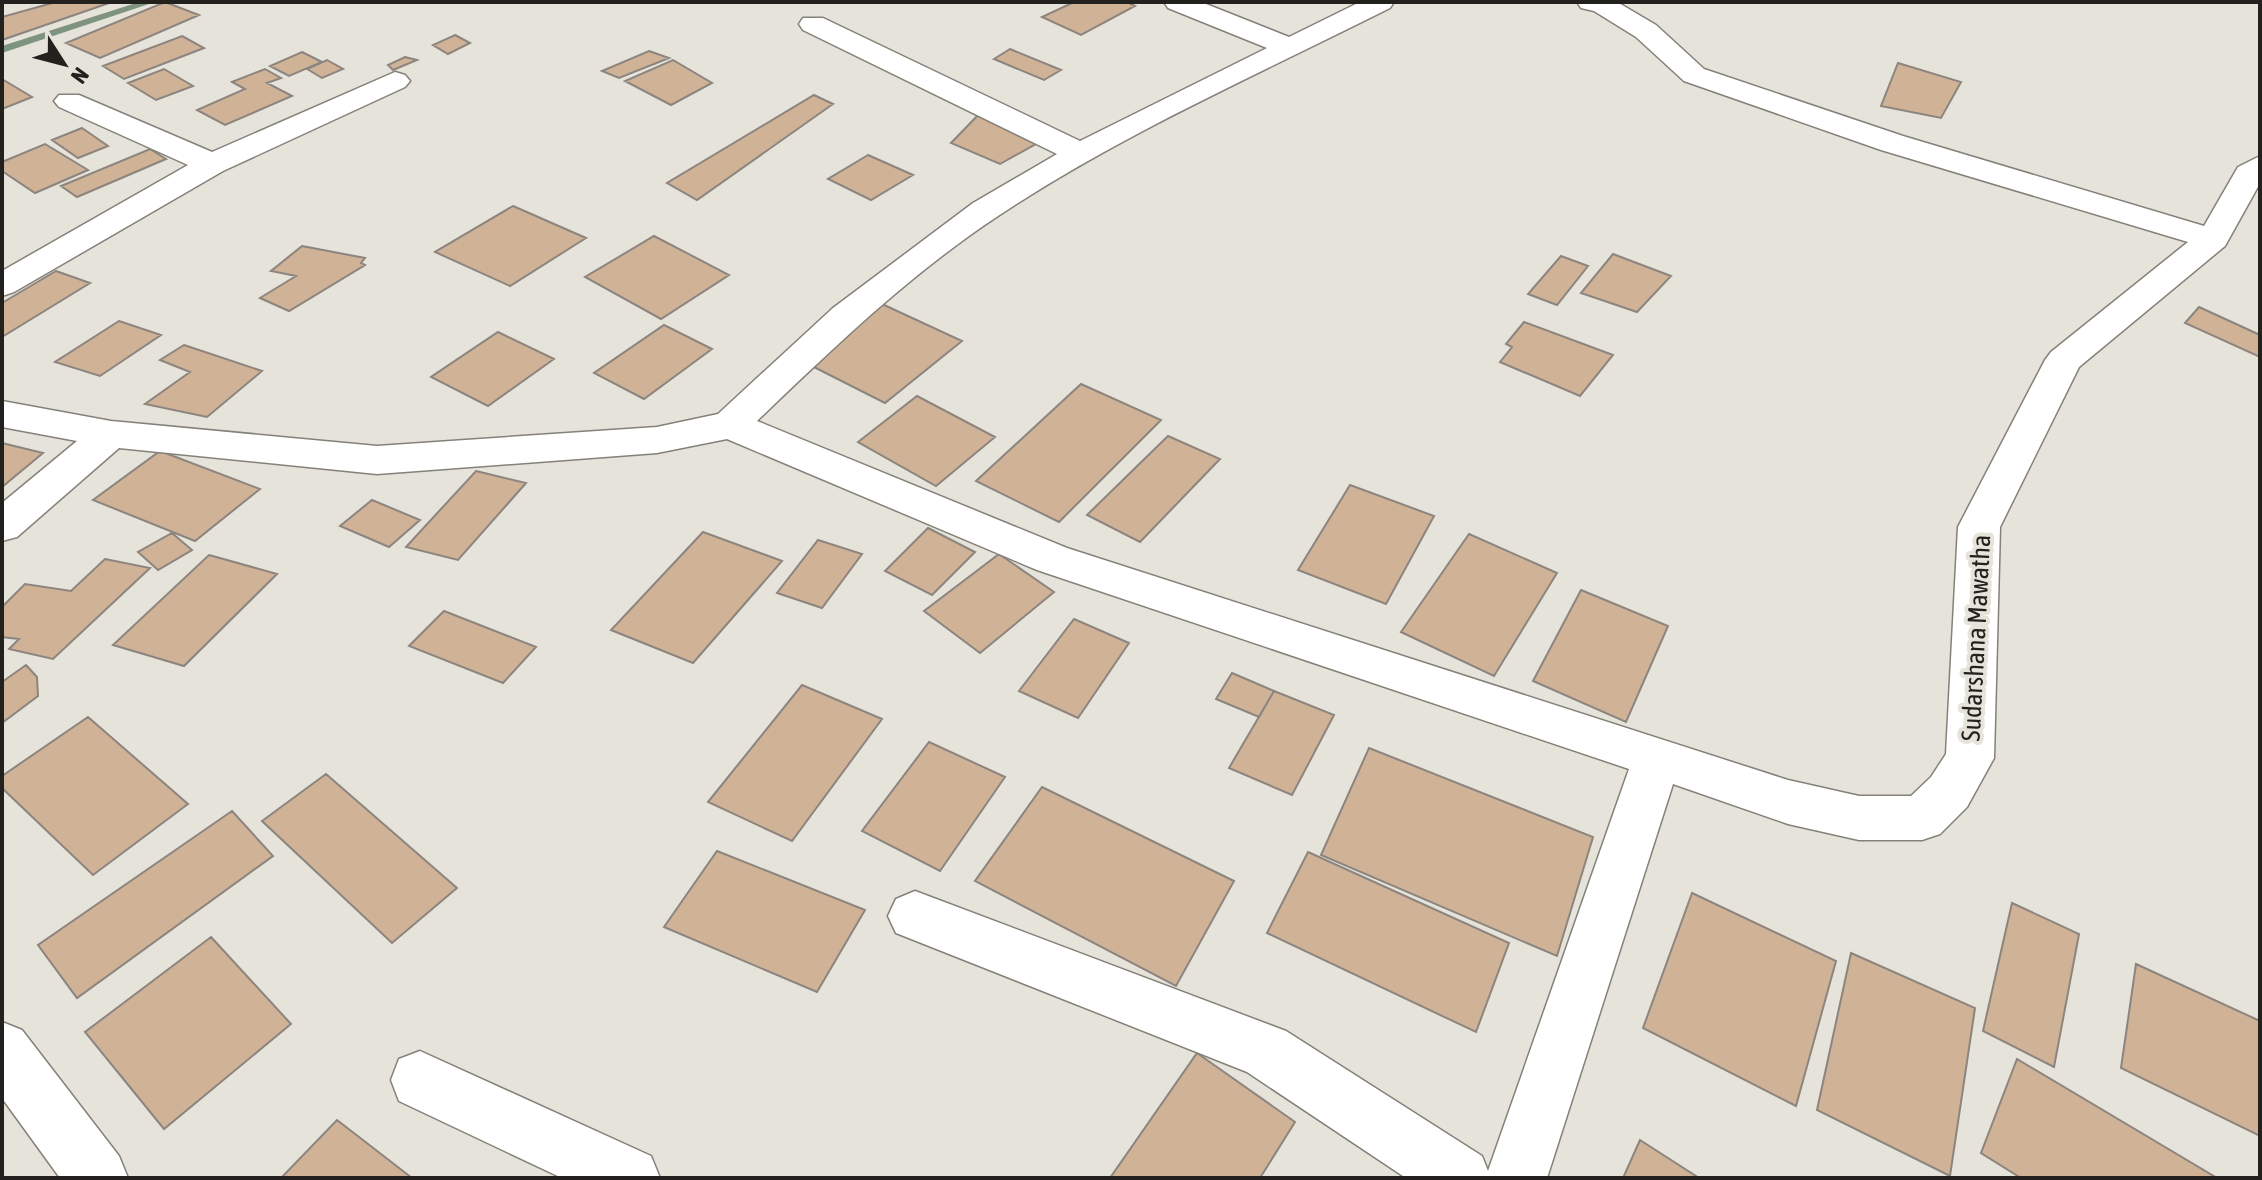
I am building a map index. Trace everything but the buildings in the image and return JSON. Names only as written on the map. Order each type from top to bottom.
[{"type":"street","points":[[1177,2],[1291,48]]},
{"type":"street","points":[[14,417],[111,434],[377,460],[657,440],[730,425],[846,316],[985,210],[1080,153],[1381,2]]},
{"type":"street","points":[[1590,2],[1603,5],[1646,31],[1694,75],[1892,143],[2213,239]]},
{"type":"street","points":[[813,24],[1080,153]]},
{"type":"street","points":[[2,285],[212,164],[395,81]]},
{"type":"street","points":[[69,101],[212,164]]},
{"type":"street","name":"Sudarshana Mawatha","points":[[1657,758],[1802,805],[1859,818],[1922,818],[1949,792],[1970,758],[1979,527],[2064,360],[2213,239],[2249,174],[2260,165]]},
{"type":"street","points":[[730,425],[1052,559],[1657,758],[1516,1178]]},
{"type":"street","points":[[2,526],[111,434]]},
{"type":"street","points":[[915,916],[1266,1051],[1460,1178]]},
{"type":"street","points":[[2,1050],[97,1178]]},
{"type":"street","points":[[420,1080],[629,1178]]},
{"type":"waterway","points":[[2,50],[150,2]]}]
